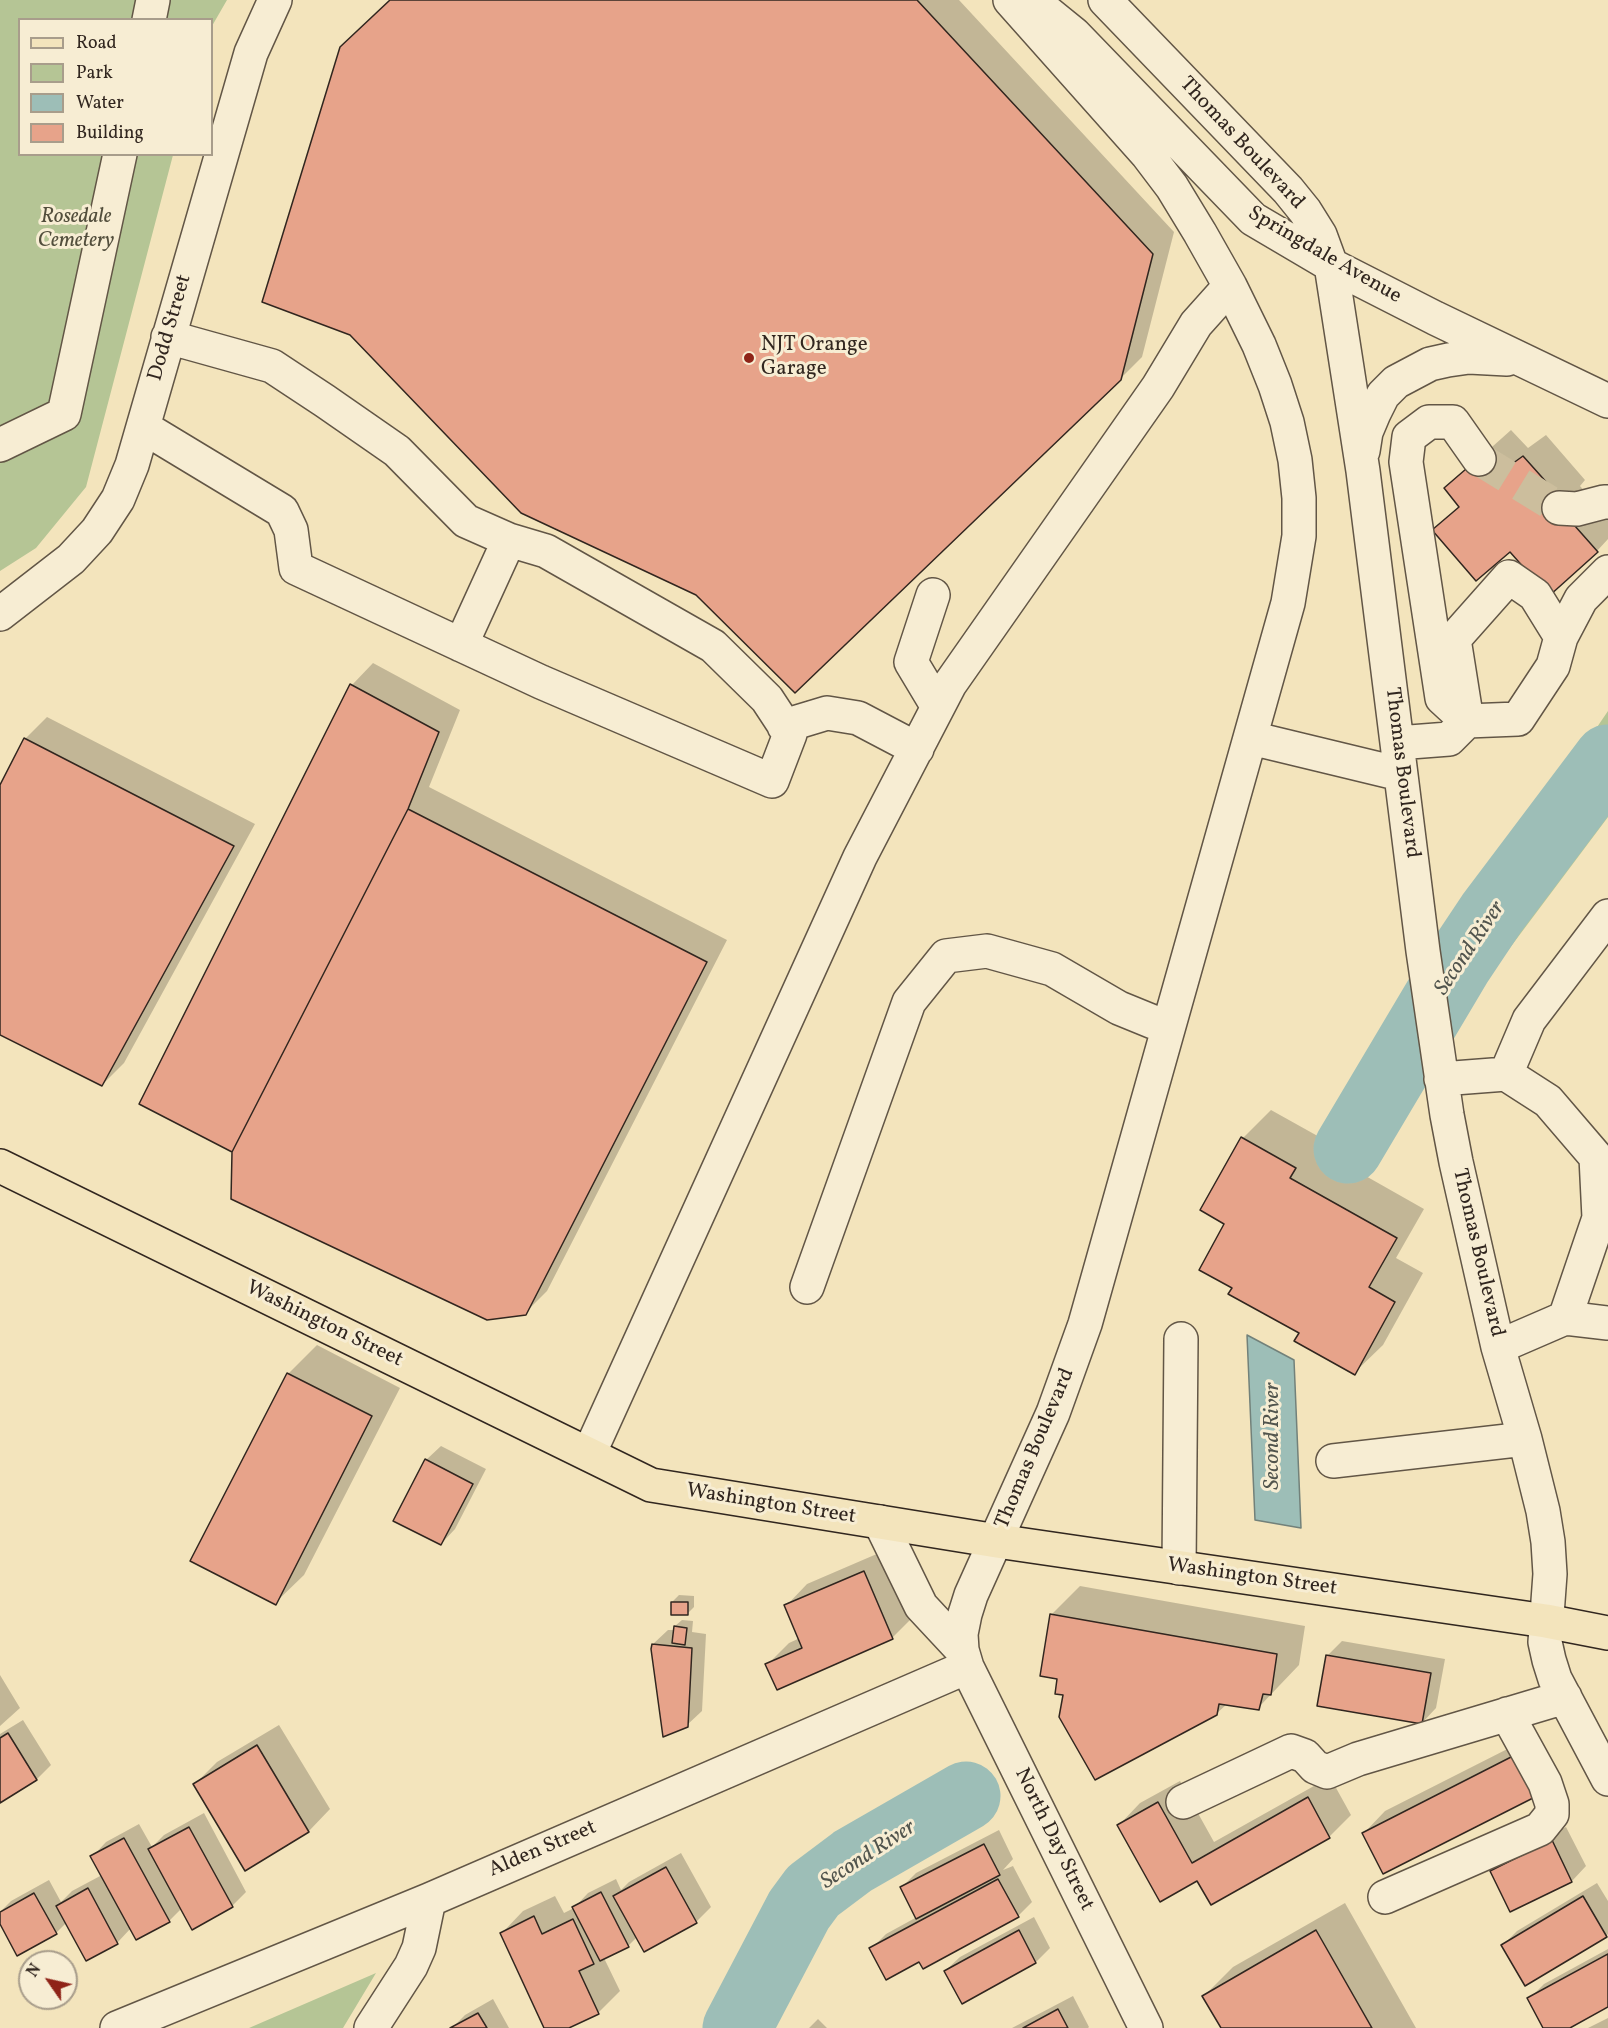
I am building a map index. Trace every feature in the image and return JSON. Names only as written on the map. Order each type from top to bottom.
[{"type":"main road","name":"Washington Street","points":[[0,1166],[651,1485],[997,1541],[1546,1621],[1608,1633]]},
{"type":"street","points":[[149,18],[153,0]]},
{"type":"street","name":"Dodd Street","points":[[0,614],[71,559],[98,531],[118,499],[132,465],[250,53],[275,0]]},
{"type":"street","name":"Thomas Boulevard","points":[[997,1541],[1053,1413],[1082,1334],[1290,595],[1299,536],[1299,498],[1295,460],[1281,404],[1259,345],[1230,286],[1172,187],[1147,154],[1010,0]]},
{"type":"street","name":"Springdale Avenue","points":[[1032,0],[1074,34],[1253,219],[1331,265],[1434,318],[1608,401]]},
{"type":"street","name":"Thomas Boulevard","points":[[1105,0],[1288,190],[1320,235],[1331,265],[1363,471],[1423,951],[1456,1162],[1498,1347],[1543,1511],[1550,1574],[1545,1642],[1549,1660],[1555,1679],[1608,1779]]},
{"type":"street","points":[[0,445],[64,414],[120,156]]},
{"type":"street","points":[[589,1455],[860,857],[950,684],[1158,387],[1196,324],[1230,286]]},
{"type":"street","points":[[142,427],[282,511],[291,530],[296,568],[541,682],[772,781],[790,734],[767,699],[713,646],[546,551],[509,540],[466,521],[397,451],[272,366],[168,337]]},
{"type":"street","points":[[1363,471],[1366,432],[1383,395],[1396,382],[1421,368],[1448,360],[1490,357],[1524,361]]},
{"type":"street","points":[[1467,722],[1442,698],[1406,462],[1409,437],[1429,422],[1453,422],[1479,459]]},
{"type":"street","points":[[1559,508],[1577,509],[1608,502]]},
{"type":"street","points":[[460,645],[509,540]]},
{"type":"street","points":[[1251,738],[1399,758],[1449,739],[1467,722],[1518,719],[1553,666],[1561,637],[1581,600],[1608,572]]},
{"type":"street","points":[[1467,722],[1454,639],[1509,578],[1535,595],[1561,637]]},
{"type":"street","points":[[933,595],[911,662],[938,706]]},
{"type":"street","points":[[784,726],[827,713],[858,718],[916,749]]},
{"type":"street","points":[[1506,1074],[1529,1020],[1608,916]]},
{"type":"street","points":[[807,1287],[909,1002],[946,956],[987,951],[1052,969],[1119,1008],[1168,1028]]},
{"type":"street","points":[[1440,1070],[1506,1074],[1548,1101],[1596,1156],[1599,1218],[1565,1318]]},
{"type":"street","points":[[1498,1347],[1565,1318],[1608,1323]]},
{"type":"street","points":[[1179,1568],[1181,1339]]},
{"type":"street","points":[[1333,1461],[1525,1439]]},
{"type":"street","name":"North Day Street","points":[[880,1522],[921,1606],[965,1659],[1146,2028]]},
{"type":"street","name":"North Day Street","points":[[965,1659],[961,1634],[965,1614],[971,1595],[997,1541]]},
{"type":"street","name":"Alden Street","points":[[117,2028],[429,1900],[965,1659]]},
{"type":"street","points":[[1183,1802],[1291,1751],[1305,1756],[1315,1767],[1327,1772],[1358,1759],[1565,1697]]},
{"type":"street","points":[[1385,1897],[1540,1829],[1552,1814],[1552,1804],[1545,1783],[1508,1714]]},
{"type":"street","points":[[371,2028],[411,1966],[419,1948],[429,1900]]},
{"type":"green space","name":"Rosedale Cemetery","points":[[0,0],[227,0],[213,24],[213,18],[18,18],[18,156],[173,156],[86,487],[36,548],[0,571]]},
{"type":"green space","points":[[1608,711],[1608,817],[1473,997],[1459,930]]},
{"type":"green space","points":[[376,1973],[343,2028],[249,2028]]},
{"type":"water","points":[[1247,1335],[1294,1360],[1301,1528],[1255,1520]]},
{"type":"building","name":"NJT Orange Garage","points":[[390,0],[917,0],[1153,254],[1121,380],[795,693],[696,595],[521,513],[350,335],[262,302],[340,47]]},
{"type":"building","points":[[1488,450],[1505,469],[1523,456],[1565,503],[1559,508],[1598,552],[1549,596],[1510,552],[1476,581],[1432,530],[1459,507],[1444,488]]},
{"type":"building","points":[[350,684],[439,732],[408,809],[232,1152],[139,1104]]},
{"type":"building","points":[[24,738],[234,846],[102,1086],[0,1035],[0,785]]},
{"type":"building","points":[[408,809],[707,962],[526,1315],[487,1320],[231,1199],[232,1152]]},
{"type":"building","points":[[1241,1137],[1296,1168],[1290,1178],[1397,1238],[1369,1287],[1395,1302],[1355,1375],[1294,1341],[1299,1333],[1228,1294],[1232,1288],[1199,1270],[1224,1224],[1200,1210]]},
{"type":"building","points":[[287,1373],[372,1416],[276,1605],[190,1561]]},
{"type":"building","points":[[425,1459],[473,1484],[441,1545],[393,1521]]},
{"type":"building","points":[[864,1571],[893,1639],[777,1690],[765,1664],[802,1648],[784,1605]]},
{"type":"building","points":[[671,1602],[688,1602],[688,1615],[671,1615]]},
{"type":"building","points":[[1050,1614],[1277,1654],[1271,1695],[1263,1694],[1259,1710],[1219,1704],[1217,1715],[1095,1780],[1059,1717],[1063,1695],[1055,1694],[1057,1679],[1040,1676]]},
{"type":"building","points":[[674,1626],[687,1628],[685,1645],[672,1643]]},
{"type":"building","points":[[652,1644],[692,1648],[688,1727],[663,1737],[651,1649]]},
{"type":"building","points":[[1326,1655],[1431,1673],[1422,1724],[1317,1706]]},
{"type":"building","points":[[8,1733],[37,1780],[0,1803],[0,1738]]},
{"type":"building","points":[[257,1745],[309,1832],[245,1871],[193,1784]]},
{"type":"building","points":[[1515,1755],[1537,1796],[1383,1874],[1362,1833]]},
{"type":"building","points":[[1308,1797],[1330,1838],[1211,1905],[1197,1881],[1160,1902],[1117,1825],[1158,1802],[1192,1863]]},
{"type":"building","points":[[189,1827],[233,1907],[192,1930],[148,1849]]},
{"type":"building","points":[[124,1838],[170,1922],[136,1940],[90,1856]]},
{"type":"building","points":[[1552,1840],[1572,1882],[1510,1912],[1490,1871]]},
{"type":"building","points":[[984,1844],[1000,1875],[916,1919],[900,1887]]},
{"type":"building","points":[[666,1867],[697,1923],[644,1952],[613,1896]]},
{"type":"building","points":[[998,1879],[1019,1917],[923,1969],[919,1962],[886,1980],[869,1948]]},
{"type":"building","points":[[88,1888],[118,1944],[86,1961],[56,1906]]},
{"type":"building","points":[[601,1892],[629,1947],[600,1961],[572,1907]]},
{"type":"building","points":[[34,1893],[57,1934],[28,1950],[18,1950],[17,1956],[0,1924],[0,1912]]},
{"type":"building","points":[[1583,1896],[1607,1937],[1525,1986],[1501,1945]]},
{"type":"building","points":[[534,1916],[542,1934],[573,1919],[594,1964],[579,1971],[599,2014],[569,2028],[544,2028],[500,1933]]},
{"type":"building","points":[[1019,1930],[1036,1963],[962,2004],[944,1971]]},
{"type":"building","points":[[1316,1930],[1372,2028],[1221,2028],[1202,1996]]},
{"type":"building","points":[[1608,1954],[1608,2007],[1570,2028],[1543,2028],[1527,1998]]},
{"type":"building","points":[[1058,2009],[1068,2028],[1023,2028]]},
{"type":"building","points":[[478,2013],[487,2028],[450,2028]]},
{"type":"waterway","name":"Second River","points":[[1348,1149],[1458,964],[1492,913],[1608,759]]},
{"type":"waterway","name":"Second River","points":[[737,2028],[799,1910],[813,1891],[853,1861],[966,1796]]},
{"type":"tunnel","points":[[1479,459],[1559,508]]},
{"type":"place","name":"NJT Orange Garage","points":[[749,358]]}]
